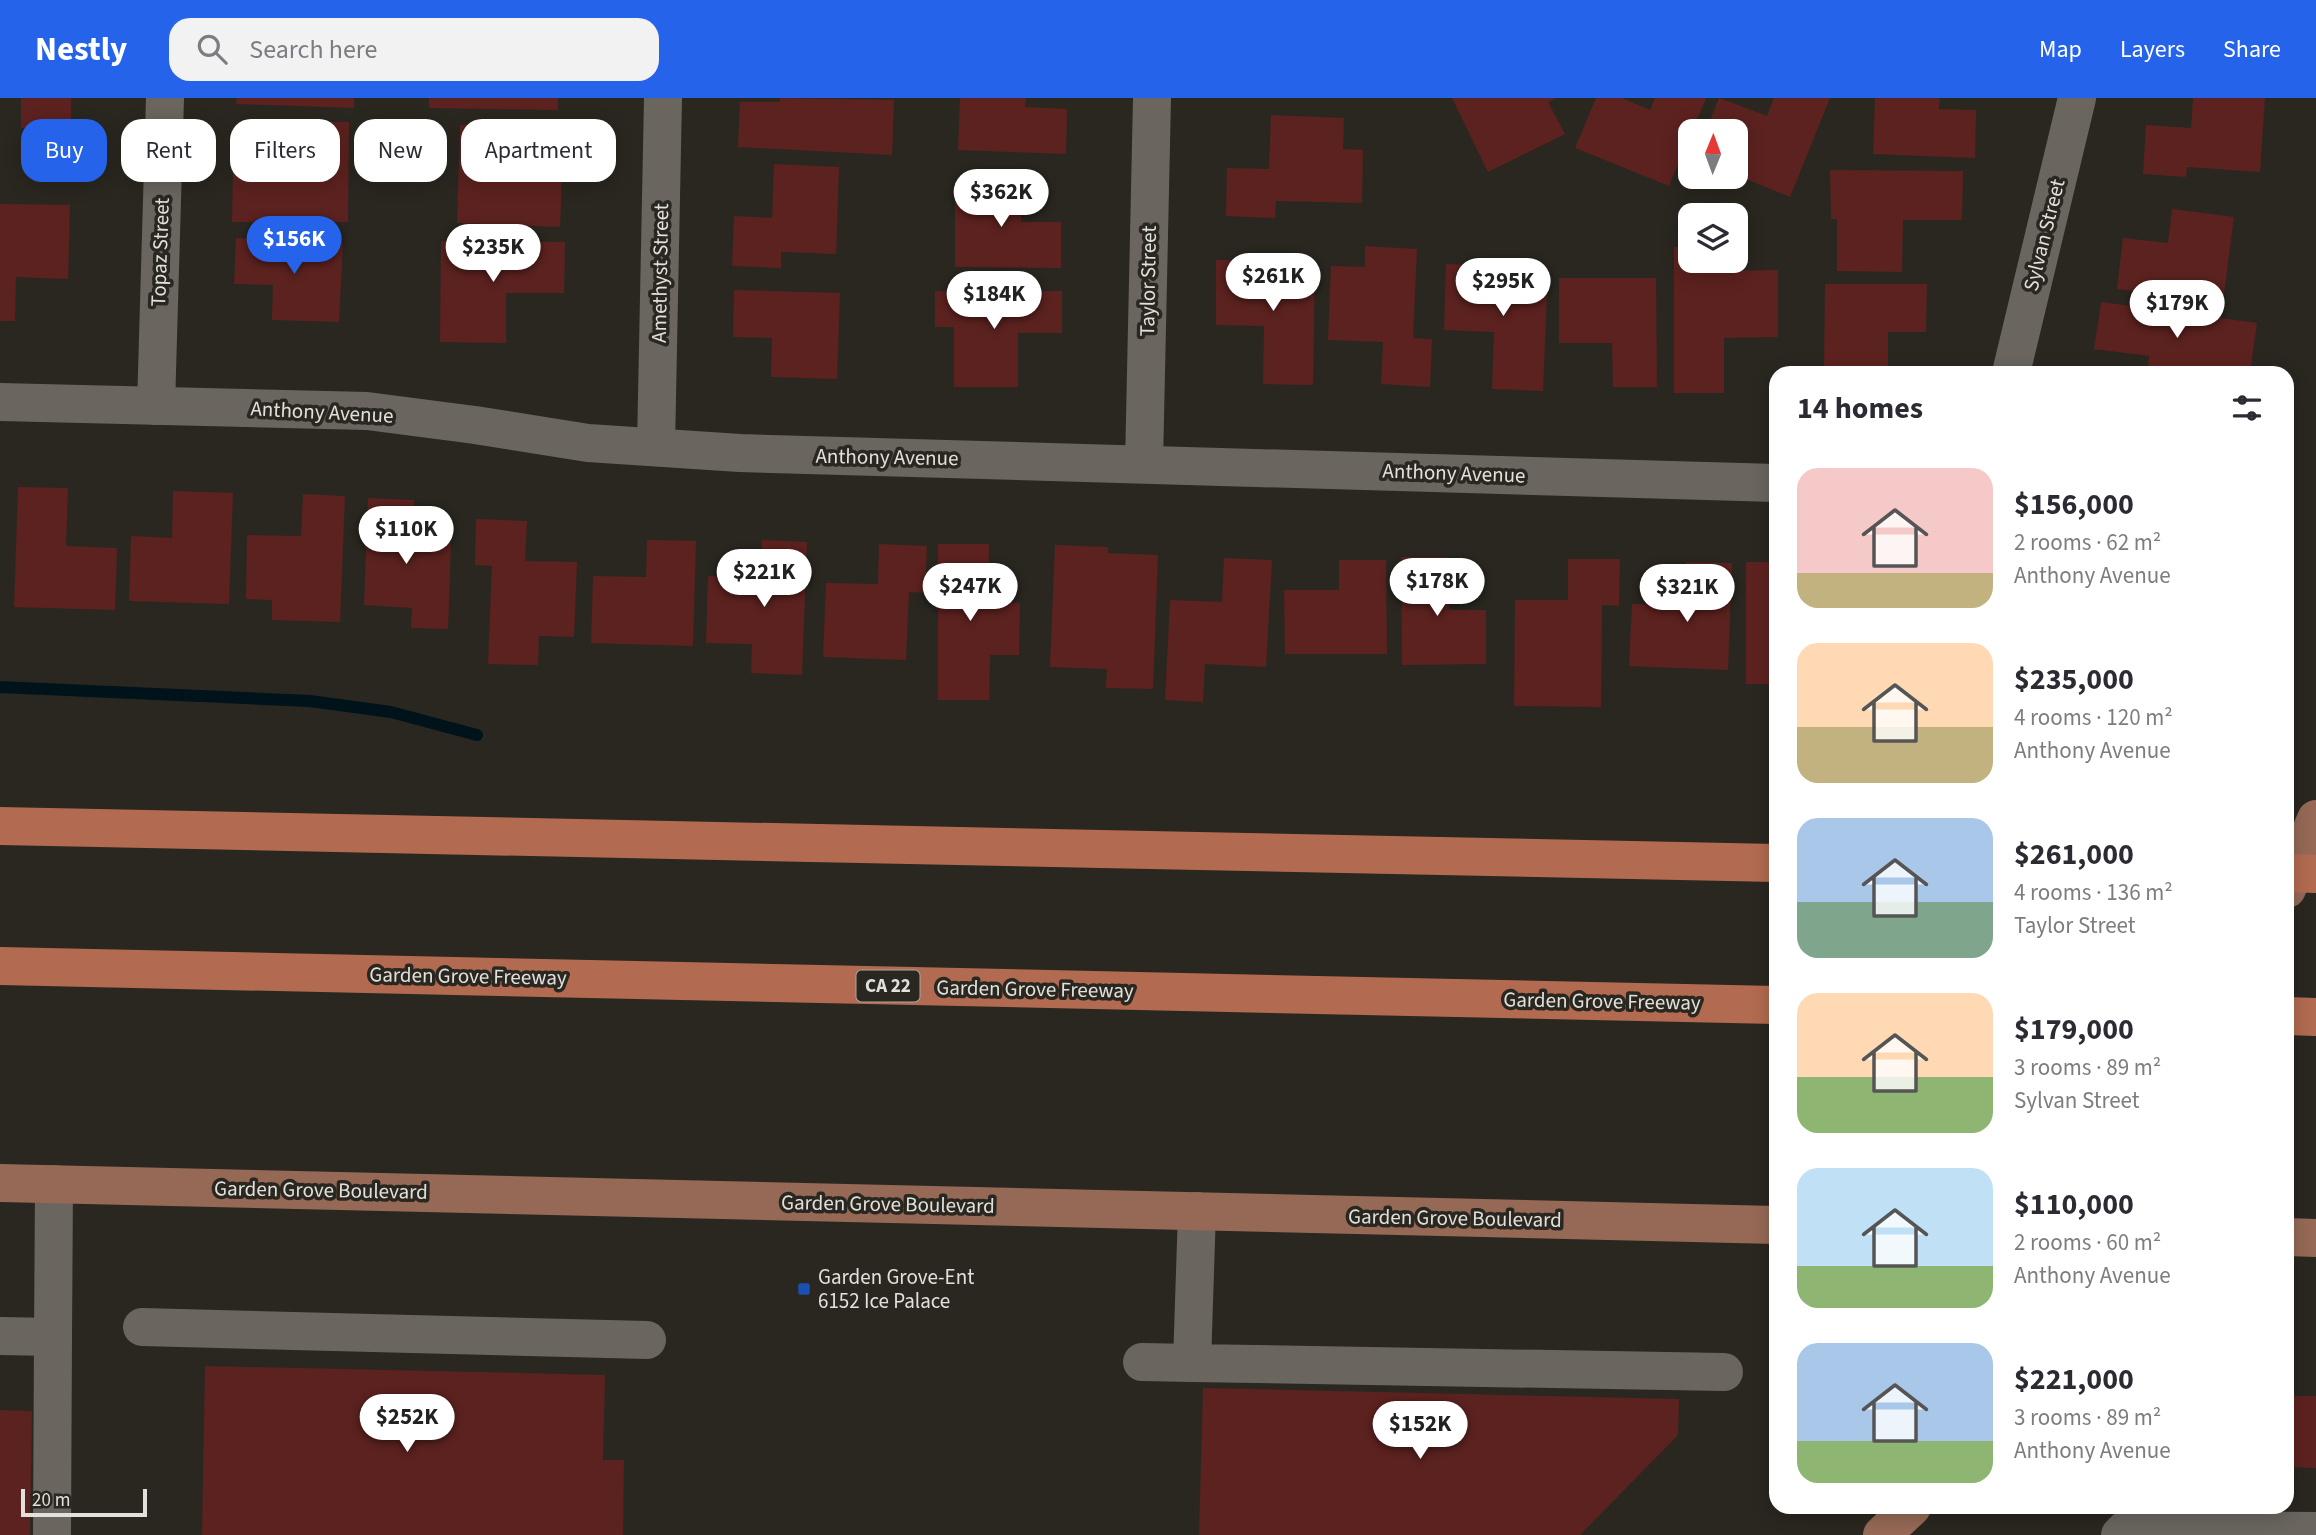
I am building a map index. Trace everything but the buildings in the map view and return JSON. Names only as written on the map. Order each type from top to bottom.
[{"type":"highway","points":[[0,826],[1769,863]]},
{"type":"highway","points":[[2294,873],[2316,874]]},
{"type":"highway","name":"Garden Grove Freeway","points":[[0,966],[1769,1005]]},
{"type":"highway","points":[[2294,1016],[2316,1017]]},
{"type":"main road","points":[[2294,872],[2316,818]]},
{"type":"main road","name":"Garden Grove Boulevard","points":[[0,1183],[1769,1225]]},
{"type":"main road","points":[[2294,1237],[2316,1238]]},
{"type":"main road","points":[[1882,1535],[1904,1514]]},
{"type":"street","name":"Topaz Street","points":[[156,406],[165,98]]},
{"type":"street","name":"Amethyst Street","points":[[656,447],[663,98]]},
{"type":"street","name":"Taylor Street","points":[[1144,464],[1152,98]]},
{"type":"street","name":"Sylvan Street","points":[[2013,366],[2077,98]]},
{"type":"street","name":"Anthony Avenue","points":[[0,402],[367,411],[588,443],[740,453],[1769,483]]},
{"type":"street","points":[[52,1535],[54,1184]]},
{"type":"street","points":[[1192,1363],[1197,1211]]},
{"type":"street","points":[[142,1327],[647,1340]]},
{"type":"street","points":[[0,1336],[53,1337]]},
{"type":"street","points":[[1142,1362],[1724,1372]]},
{"type":"street","points":[[2120,1535],[2126,1529],[2316,1531]]},
{"type":"waterway","points":[[0,687],[310,701],[391,712],[477,735]]},
{"type":"place","name":"Garden Grove-Ent 6152 Ice Palace","points":[[804,1289]]}]
